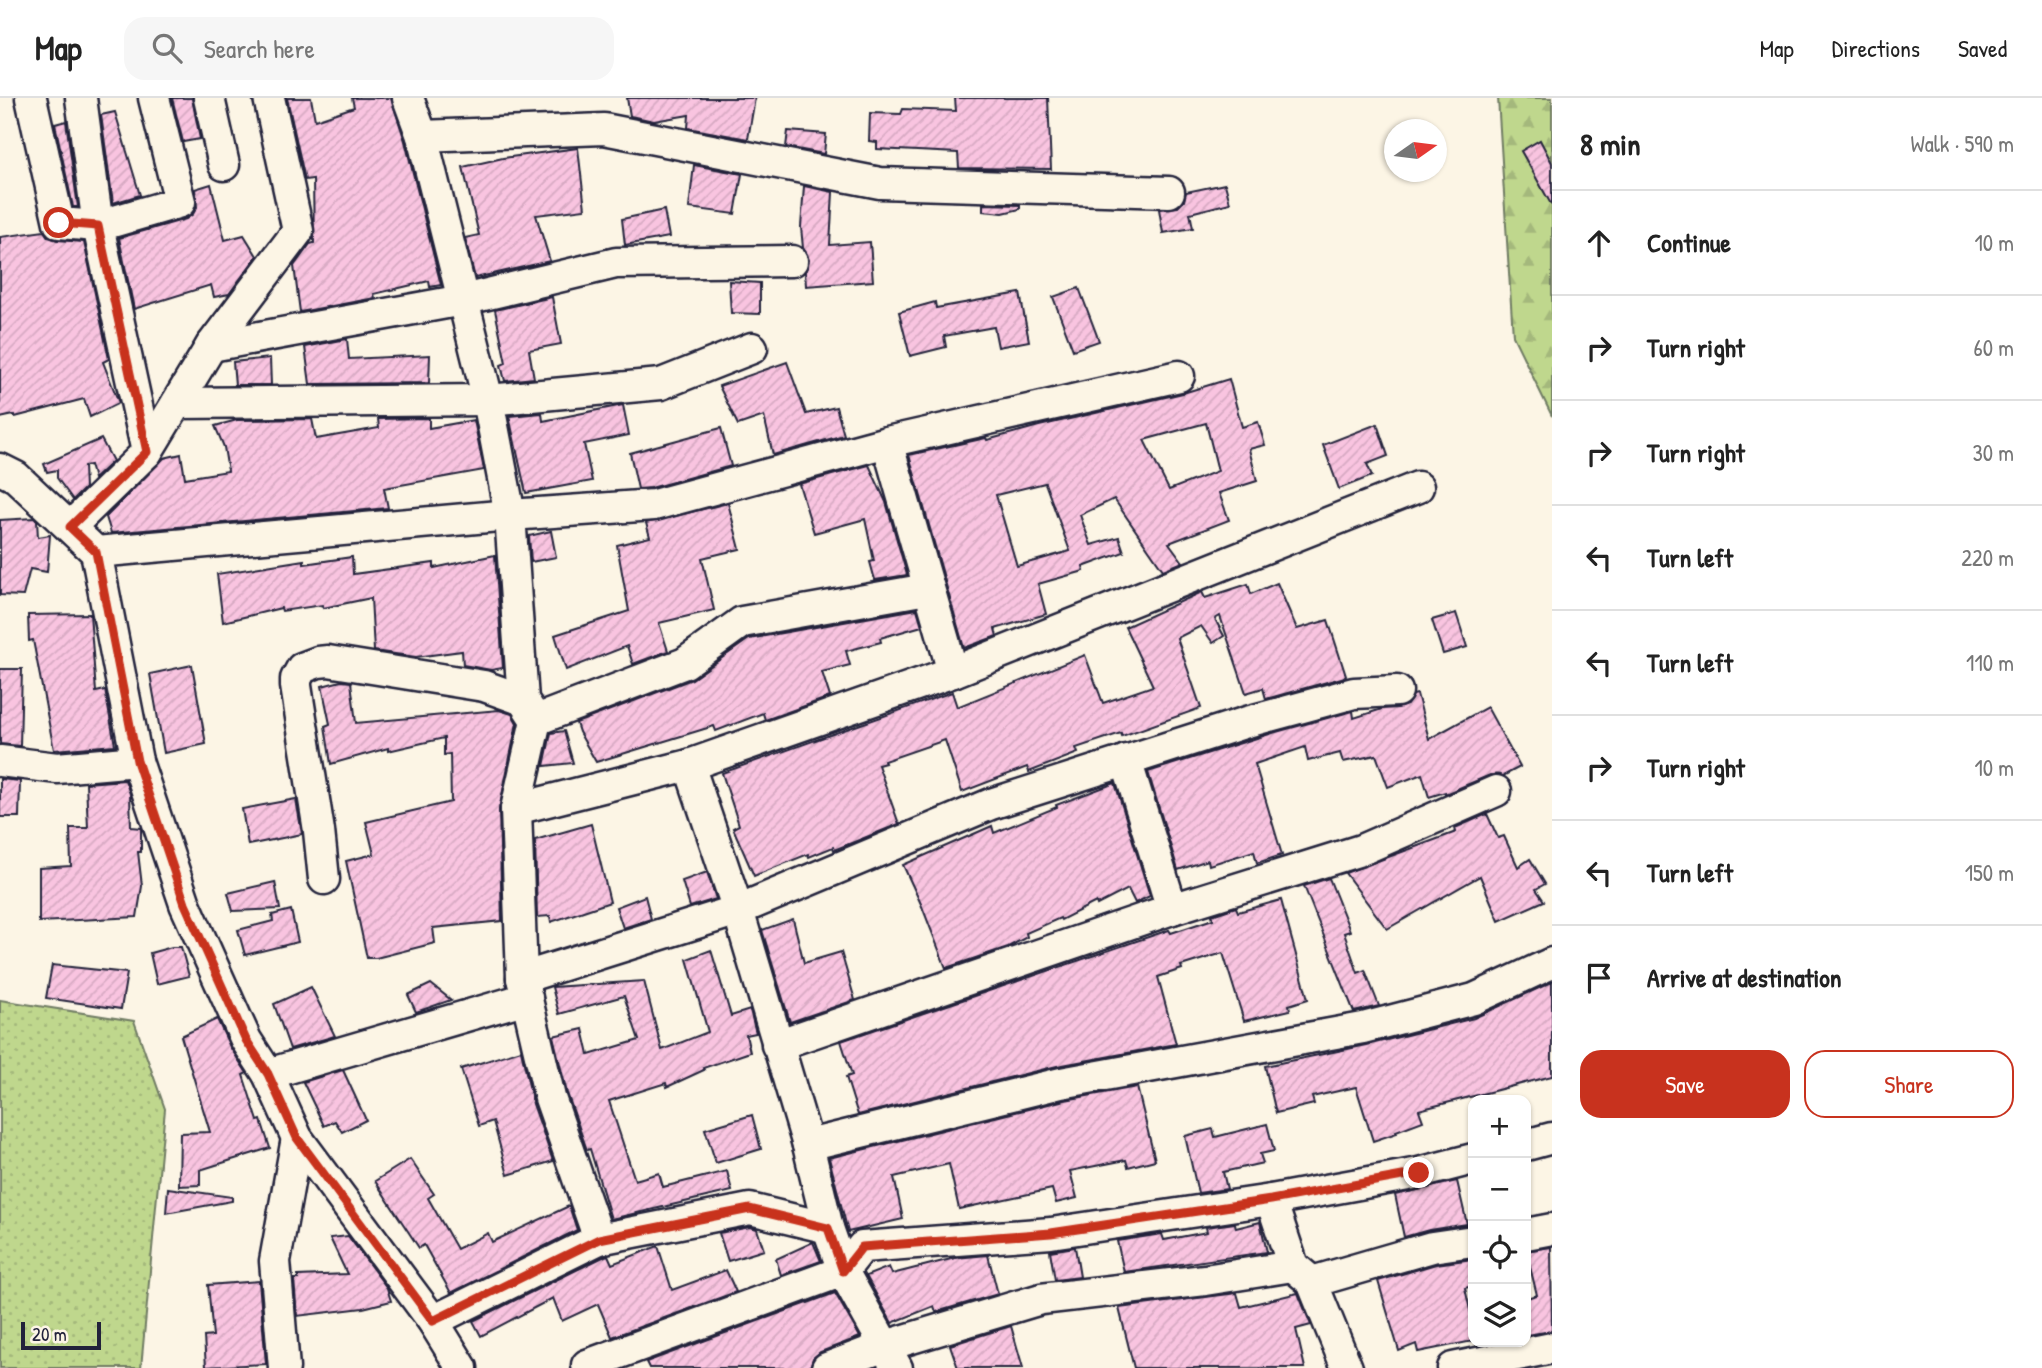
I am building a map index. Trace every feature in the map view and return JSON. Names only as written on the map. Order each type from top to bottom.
[{"type":"street","points":[[31,98],[59,223],[98,226],[180,202],[154,98]]},
{"type":"street","points":[[81,98],[98,226],[147,452]]},
{"type":"street","points":[[209,98],[224,165]]},
{"type":"street","points":[[70,527],[147,452],[211,346],[298,231],[269,98]]},
{"type":"street","points":[[408,98],[422,136],[488,400],[509,515],[530,710],[516,809],[524,988],[550,1098],[599,1239]]},
{"type":"street","points":[[422,136],[604,129],[880,183],[1169,192]]},
{"type":"street","points":[[211,346],[463,300],[616,263],[792,261]]},
{"type":"street","points":[[177,403],[488,400],[661,384],[751,348]]},
{"type":"street","points":[[96,552],[509,515],[654,505],[887,442],[1179,376]]},
{"type":"street","points":[[887,442],[953,672]]},
{"type":"street","points":[[0,469],[16,477],[96,552],[137,761],[185,904],[246,1040],[268,1074],[297,1138],[433,1321],[462,1368]]},
{"type":"street","points":[[516,809],[689,765],[953,672],[1419,487]]},
{"type":"street","points":[[324,879],[296,686],[296,679],[302,668],[328,661],[484,686],[530,710],[685,663],[742,622],[928,589]]},
{"type":"street","points":[[268,1074],[524,988],[738,910],[991,804],[1247,722],[1354,693],[1396,691]]},
{"type":"street","points":[[1126,760],[1172,909]]},
{"type":"street","points":[[0,761],[57,768],[137,761]]},
{"type":"street","points":[[689,765],[738,910],[808,1145],[828,1228],[843,1271],[891,1357]]},
{"type":"street","points":[[777,1045],[1172,909],[1361,850],[1496,791]]},
{"type":"street","points":[[808,1145],[1061,1083],[1363,1028],[1474,999],[1552,963]]},
{"type":"street","points":[[284,1368],[275,1261],[297,1138]]},
{"type":"street","points":[[1531,1144],[1552,1138]]},
{"type":"street","points":[[587,1365],[843,1271],[862,1247],[1051,1233],[1271,1200],[1419,1173],[1468,1160]]},
{"type":"street","points":[[1271,1200],[1347,1368]]},
{"type":"street","points":[[433,1321],[599,1239],[750,1209],[828,1228]]},
{"type":"street","points":[[1531,1233],[1552,1229]]},
{"type":"street","points":[[827,1368],[891,1357],[1041,1299],[1205,1280],[1303,1274],[1468,1242]]},
{"type":"street","points":[[1453,1368],[1552,1348]]},
{"type":"green space","points":[[1498,98],[1552,98],[1552,416],[1513,336]]},
{"type":"green space","points":[[0,1000],[134,1021],[165,1109],[141,1368],[0,1368]]},
{"type":"building","points":[[172,98],[192,98],[200,139],[183,142]]},
{"type":"building","points":[[287,98],[311,98],[315,120],[354,107],[352,98],[391,98],[405,141],[441,285],[430,287],[429,281],[374,294],[375,298],[300,312],[294,266],[310,244],[314,243],[313,179],[305,180]]},
{"type":"building","points":[[627,98],[755,98],[748,139],[688,128],[689,115],[654,121],[630,116]]},
{"type":"building","points":[[955,98],[1048,98],[1051,169],[959,168],[958,153],[877,149],[877,142],[869,141],[870,113],[901,114],[903,109],[956,111]]},
{"type":"building","points":[[115,112],[140,195],[113,203],[101,115]]},
{"type":"building","points":[[66,121],[78,207],[73,207],[55,124]]},
{"type":"building","points":[[788,131],[826,134],[824,154],[786,147]]},
{"type":"building","points":[[1540,140],[1552,163],[1552,206],[1521,151]]},
{"type":"building","points":[[578,148],[585,209],[536,215],[550,261],[475,278],[465,238],[479,235],[463,167],[503,158]]},
{"type":"building","points":[[694,165],[742,174],[735,214],[689,208]]},
{"type":"building","points":[[211,184],[225,240],[244,235],[257,256],[229,294],[214,297],[211,285],[134,309],[119,238],[186,219],[197,207],[195,189]]},
{"type":"building","points":[[1225,184],[1230,203],[1190,213],[1193,228],[1163,233],[1159,209],[1178,207],[1184,201],[1186,192]]},
{"type":"building","points":[[804,186],[833,192],[830,245],[870,242],[873,281],[806,286],[805,272],[809,260],[803,248],[801,227]]},
{"type":"building","points":[[983,204],[1020,205],[1020,209],[1003,213],[983,211]]},
{"type":"building","points":[[664,210],[669,237],[625,245],[622,219]]},
{"type":"building","points":[[44,231],[48,237],[57,240],[84,242],[109,359],[103,362],[119,403],[90,417],[84,399],[15,417],[0,418],[0,237]]},
{"type":"building","points":[[729,281],[760,283],[760,314],[731,313]]},
{"type":"building","points":[[1079,288],[1099,341],[1073,350],[1053,297]]},
{"type":"building","points":[[1020,293],[1029,341],[998,347],[994,327],[944,336],[946,347],[910,356],[899,312],[935,302],[936,308]]},
{"type":"building","points":[[552,297],[561,344],[529,350],[534,378],[505,381],[501,365],[506,363],[495,310]]},
{"type":"building","points":[[347,339],[349,359],[430,355],[429,383],[310,384],[305,347]]},
{"type":"building","points":[[270,358],[271,385],[235,385],[233,362]]},
{"type":"building","points":[[787,362],[806,414],[836,407],[844,435],[773,455],[764,416],[738,425],[719,386]]},
{"type":"building","points":[[1229,379],[1242,427],[1258,422],[1265,445],[1249,449],[1257,481],[1219,493],[1229,520],[1169,543],[1183,562],[1163,570],[1114,499],[1080,515],[1091,545],[1119,537],[1124,552],[1083,567],[1084,571],[1038,584],[1046,614],[995,629],[997,636],[964,648],[909,455],[986,438],[987,440],[1183,393]],"holes":[[[1206,423],[1218,471],[1169,490],[1144,440]],[[1045,483],[1070,551],[1017,566],[996,495]]]},
{"type":"building","points":[[623,405],[629,435],[584,444],[592,481],[526,493],[509,416],[542,413],[543,421]]},
{"type":"building","points":[[429,418],[429,428],[474,420],[484,470],[384,488],[388,508],[111,533],[106,517],[164,458],[181,454],[185,478],[228,471],[224,447],[215,426],[237,420],[312,419],[316,439],[379,428],[378,419]]},
{"type":"building","points":[[1377,424],[1388,456],[1367,464],[1372,476],[1339,489],[1323,445]]},
{"type":"building","points":[[721,428],[731,466],[651,488],[638,489],[630,453]]},
{"type":"building","points":[[101,439],[113,461],[94,479],[90,465],[84,466],[85,488],[73,500],[57,478],[57,470],[47,472],[44,464]]},
{"type":"building","points":[[869,465],[886,502],[907,575],[875,580],[865,519],[814,533],[799,484]]},
{"type":"building","points":[[728,503],[740,549],[702,558],[714,610],[659,623],[668,651],[633,664],[627,646],[566,670],[555,635],[629,611],[617,545],[650,537],[646,523]]},
{"type":"building","points":[[34,518],[37,521],[38,537],[50,535],[47,572],[30,569],[23,596],[0,595],[0,520]]},
{"type":"building","points":[[551,531],[556,557],[531,562],[529,536]]},
{"type":"building","points":[[495,555],[503,668],[491,670],[463,665],[462,651],[416,657],[374,651],[371,598],[323,608],[322,605],[282,611],[281,608],[223,622],[217,574],[304,560],[304,564],[352,557],[353,574],[434,563],[434,568]]},
{"type":"building","points":[[1277,583],[1297,629],[1328,620],[1345,677],[1266,699],[1263,688],[1246,693],[1220,616],[1215,619],[1224,636],[1213,643],[1201,626],[1177,638],[1201,708],[1122,736],[1121,733],[1076,748],[1078,753],[1029,772],[1027,767],[962,792],[945,740],[884,761],[885,763],[878,765],[899,824],[834,850],[833,847],[809,857],[808,854],[754,876],[733,828],[739,825],[722,773],[952,692],[957,707],[1085,655],[1103,703],[1153,686],[1125,627],[1202,592],[1205,598],[1248,584],[1251,594]]},
{"type":"building","points":[[917,609],[922,626],[880,638],[881,642],[846,651],[850,665],[822,672],[830,697],[765,720],[763,713],[716,731],[714,726],[596,762],[579,732],[576,723],[692,679],[749,639]]},
{"type":"building","points":[[1456,613],[1467,647],[1443,654],[1432,620]]},
{"type":"building","points":[[90,614],[96,692],[105,690],[115,745],[54,750],[33,640],[29,641],[28,615]]},
{"type":"building","points":[[192,665],[206,744],[164,753],[150,674]]},
{"type":"building","points":[[0,669],[22,669],[20,746],[0,744]]},
{"type":"building","points":[[341,681],[351,682],[356,723],[499,710],[512,714],[517,723],[499,810],[502,921],[433,928],[435,943],[367,958],[346,861],[374,854],[366,822],[451,802],[450,754],[444,755],[444,738],[388,751],[388,748],[331,764],[325,726],[330,724],[322,686]]},
{"type":"building","points":[[1417,694],[1429,739],[1487,707],[1520,767],[1503,776],[1490,775],[1445,794],[1429,797],[1422,774],[1388,787],[1376,755],[1343,762],[1340,753],[1308,761],[1305,747],[1255,764],[1282,855],[1257,863],[1254,851],[1209,865],[1208,860],[1178,870],[1148,772],[1353,711],[1354,718],[1382,709],[1398,708],[1407,705],[1413,695]]},
{"type":"building","points":[[564,731],[573,763],[544,766],[551,733]]},
{"type":"building","points":[[0,779],[20,781],[19,817],[0,817]]},
{"type":"building","points":[[125,780],[130,794],[131,827],[141,828],[141,852],[138,852],[142,886],[137,917],[39,922],[39,868],[71,866],[70,828],[88,828],[86,783]]},
{"type":"building","points":[[1115,783],[1150,896],[1135,903],[1128,889],[1097,905],[1096,902],[1061,920],[1060,918],[1026,933],[1027,937],[1008,947],[946,968],[903,865],[992,826],[994,833],[1057,807],[1056,805]]},
{"type":"building","points":[[296,799],[302,834],[248,845],[242,809]]},
{"type":"building","points":[[1487,814],[1498,838],[1504,836],[1518,867],[1530,859],[1545,884],[1536,889],[1544,901],[1499,921],[1480,876],[1387,929],[1345,873],[1456,832],[1455,828]]},
{"type":"building","points":[[591,824],[610,902],[551,922],[550,916],[537,917],[535,840]]},
{"type":"building","points":[[707,872],[716,899],[690,907],[682,881]]},
{"type":"building","points":[[1329,878],[1350,931],[1344,933],[1358,973],[1365,970],[1379,1006],[1354,1012],[1304,886]]},
{"type":"building","points":[[275,882],[280,909],[233,911],[228,893]]},
{"type":"building","points":[[645,896],[651,919],[623,928],[616,907]]},
{"type":"building","points":[[1281,900],[1308,999],[1289,1005],[1290,1010],[1244,1021],[1223,953],[1181,966],[1182,969],[1158,977],[1176,1044],[1057,1066],[858,1115],[846,1077],[852,1075],[841,1041],[1169,930],[1171,933],[1213,919],[1212,915],[1236,907],[1238,912]]},
{"type":"building","points":[[291,910],[298,942],[245,955],[238,930],[273,921],[272,915]]},
{"type":"building","points":[[793,919],[804,963],[841,952],[855,1000],[790,1022],[762,930]]},
{"type":"building","points":[[181,947],[189,976],[157,984],[150,953]]},
{"type":"building","points":[[711,950],[731,1016],[750,1010],[756,1033],[746,1035],[750,1052],[703,1068],[704,1070],[667,1087],[666,1083],[609,1101],[635,1180],[659,1173],[663,1187],[727,1171],[732,1191],[611,1219],[590,1149],[587,1150],[567,1093],[553,1036],[583,1029],[589,1055],[639,1040],[624,996],[559,1014],[552,987],[644,981],[662,1050],[708,1032],[687,959]]},
{"type":"building","points":[[52,965],[127,973],[121,1009],[46,998]]},
{"type":"building","points":[[1552,982],[1552,1076],[1478,1095],[1468,1095],[1468,1097],[1419,1110],[1423,1121],[1373,1141],[1356,1087],[1312,1097],[1314,1104],[1276,1113],[1265,1066],[1367,1045],[1474,1018]]},
{"type":"building","points":[[431,984],[451,1000],[416,1012],[408,995]]},
{"type":"building","points":[[311,987],[335,1036],[290,1049],[274,1004]]},
{"type":"building","points":[[217,1019],[230,1047],[247,1073],[243,1075],[270,1148],[200,1170],[200,1185],[179,1186],[180,1133],[210,1132],[181,1036]]},
{"type":"building","points":[[521,1050],[533,1104],[553,1161],[508,1175],[493,1121],[479,1126],[461,1069]]},
{"type":"building","points":[[343,1070],[366,1120],[342,1132],[335,1121],[324,1126],[303,1082]]},
{"type":"building","points":[[1137,1087],[1155,1160],[1128,1167],[1126,1160],[1070,1171],[1077,1198],[1056,1203],[1052,1189],[959,1209],[949,1164],[894,1177],[903,1219],[848,1232],[829,1158],[1065,1100]]},
{"type":"building","points":[[752,1115],[761,1149],[716,1163],[705,1129]]},
{"type":"building","points":[[1267,1124],[1274,1151],[1260,1154],[1263,1163],[1223,1172],[1227,1189],[1198,1193],[1185,1136],[1213,1129],[1215,1137]]},
{"type":"building","points":[[410,1159],[434,1194],[428,1198],[457,1249],[488,1233],[492,1242],[569,1206],[577,1230],[451,1293],[424,1245],[419,1248],[375,1181]]},
{"type":"building","points":[[1457,1181],[1467,1224],[1404,1237],[1395,1195]]},
{"type":"building","points":[[168,1188],[232,1197],[232,1201],[166,1213]]},
{"type":"building","points":[[1260,1222],[1267,1252],[1124,1272],[1117,1241],[1162,1234],[1164,1240],[1207,1232],[1206,1227],[1235,1223],[1236,1228]]},
{"type":"building","points":[[750,1227],[757,1229],[764,1250],[728,1261],[719,1233]]},
{"type":"building","points":[[348,1236],[387,1288],[391,1301],[363,1308],[297,1316],[294,1279],[298,1279],[298,1276],[347,1274],[330,1238]]},
{"type":"building","points":[[813,1242],[821,1261],[781,1275],[776,1259]]},
{"type":"building","points":[[658,1246],[672,1290],[726,1270],[736,1292],[612,1337],[598,1304],[562,1321],[553,1298],[481,1336],[473,1321],[605,1256],[608,1255],[612,1264]]},
{"type":"building","points":[[1075,1247],[1080,1277],[1055,1280],[1050,1251]]},
{"type":"building","points":[[1551,1247],[1552,1331],[1531,1334],[1531,1297],[1537,1295],[1531,1271],[1531,1250]]},
{"type":"building","points":[[988,1255],[998,1294],[936,1312],[934,1306],[892,1323],[866,1276],[889,1267],[892,1274],[955,1258]]},
{"type":"building","points":[[1468,1260],[1468,1287],[1465,1288],[1468,1301],[1468,1342],[1418,1352],[1416,1344],[1399,1351],[1378,1281],[1436,1264]]},
{"type":"building","points":[[259,1281],[266,1364],[206,1367],[204,1337],[213,1336],[208,1285]]},
{"type":"building","points":[[835,1293],[860,1337],[820,1352],[813,1358],[810,1368],[649,1368],[646,1362]]},
{"type":"building","points":[[1237,1293],[1241,1307],[1298,1293],[1311,1325],[1296,1329],[1305,1368],[1134,1368],[1119,1308]]},
{"type":"building","points":[[1011,1326],[1023,1368],[958,1368],[950,1345]]},
{"type":"route","points":[[59,223],[98,226],[147,452],[70,527],[96,552],[137,761],[185,904],[246,1040],[268,1074],[297,1138],[433,1321],[599,1239],[750,1209],[828,1228],[843,1271],[862,1247],[1051,1233],[1271,1200],[1419,1173]]}]
